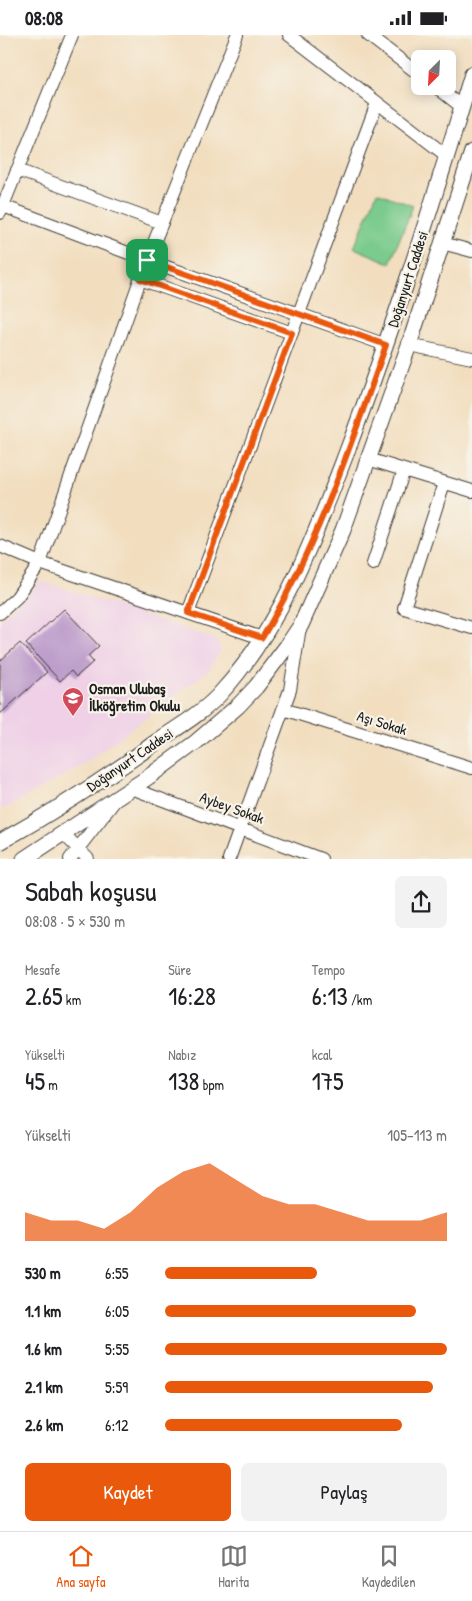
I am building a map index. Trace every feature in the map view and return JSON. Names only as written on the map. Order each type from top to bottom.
[{"type":"street","points":[[72,35],[17,170],[4,189],[2,209],[386,345]]},
{"type":"street","points":[[0,613],[17,597],[40,563],[147,260],[237,35]]},
{"type":"street","points":[[289,35],[447,156]]},
{"type":"street","points":[[372,36],[411,68]]},
{"type":"street","name":"Doğanyurt Caddesi","points":[[0,841],[77,796],[205,709],[226,687],[262,638],[279,610],[307,551],[347,451],[386,345],[472,74]]},
{"type":"street","points":[[447,95],[462,107]]},
{"type":"street","points":[[188,613],[377,103]]},
{"type":"street","name":"Doğanyurt Caddesi","points":[[24,859],[175,759],[238,706],[272,667],[301,625],[343,530],[409,345],[472,152]]},
{"type":"street","points":[[17,170],[162,223]]},
{"type":"street","points":[[442,243],[472,251]]},
{"type":"street","points":[[140,279],[292,333]]},
{"type":"street","points":[[409,345],[472,358]]},
{"type":"street","points":[[368,459],[472,491]]},
{"type":"street","points":[[372,564],[404,470]]},
{"type":"street","points":[[444,483],[404,608],[472,628]]},
{"type":"street","points":[[0,546],[40,563],[262,638]]},
{"type":"street","points":[[229,859],[290,690],[301,625]]},
{"type":"street","name":"Aşı Sokak","points":[[283,709],[472,768]]},
{"type":"street","points":[[74,853],[125,792]]},
{"type":"street","name":"Aybey Sokak","points":[[125,792],[239,828],[322,859]]},
{"type":"street","points":[[63,833],[74,853],[88,859]]},
{"type":"shaded area","name":"Osman Ulubaş İlköğretim Okulu","points":[[41,581],[216,639],[221,650],[209,670],[83,765],[2,810],[0,806],[0,619]]},
{"type":"green space","points":[[377,192],[413,206],[390,263],[354,248]]},
{"type":"building","points":[[64,609],[99,646],[88,656],[93,662],[76,677],[71,671],[60,681],[26,644]]},
{"type":"building","points":[[20,643],[47,672],[0,714],[0,661]]},
{"type":"place","name":"Osman Ulubaş İlköğretim Okulu","points":[[73,717]]},
{"type":"route","points":[[147,260],[386,345],[307,551],[279,610],[262,638],[188,613],[292,333],[140,279],[147,260]]}]
